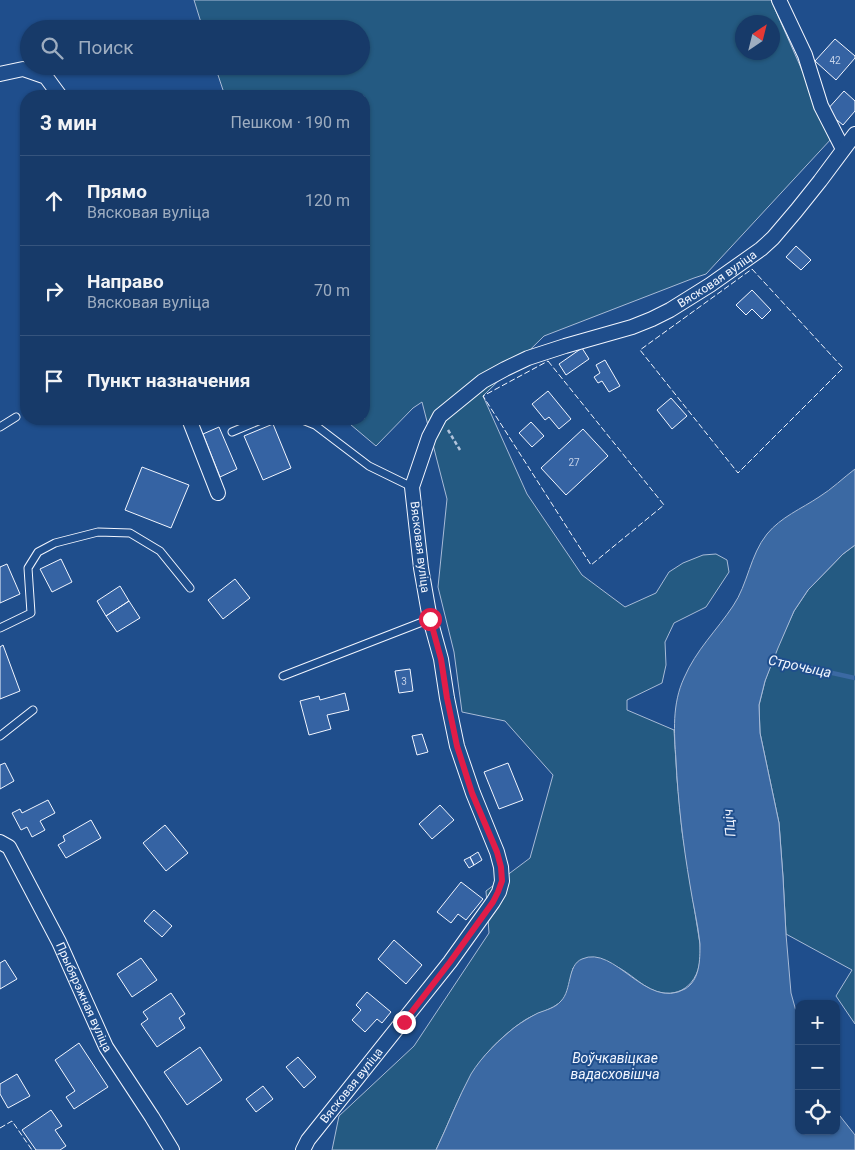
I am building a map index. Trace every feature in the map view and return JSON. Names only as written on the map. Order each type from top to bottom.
[{"type":"street","points":[[779,0],[804,55],[821,106],[843,149]]},
{"type":"street","points":[[0,74],[20,70]]},
{"type":"street","points":[[40,75],[46,77],[56,90]]},
{"type":"street","name":"Вясковая вуліца","points":[[303,1150],[308,1140],[450,962],[493,902],[502,881],[497,852],[472,793],[457,746],[441,659],[430,619],[421,568],[412,487],[429,436],[440,416],[483,381],[505,369],[528,358],[632,327],[652,319],[710,286],[773,238],[855,134]]},
{"type":"street","points":[[191,425],[218,493]]},
{"type":"street","name":"Прыбярэжная вуліца","points":[[0,842],[9,847],[59,942],[106,1047],[172,1150]]},
{"type":"lane","points":[[0,427],[16,417]]},
{"type":"lane","points":[[232,432],[249,425]]},
{"type":"lane","points":[[315,425],[369,466],[412,487]]},
{"type":"lane","points":[[0,628],[31,613],[28,568],[38,552],[55,543],[98,532],[130,533],[138,537],[160,551],[190,588]]},
{"type":"lane","points":[[283,676],[430,619]]},
{"type":"lane","points":[[0,736],[33,710]]},
{"type":"path","points":[[440,416],[460,450]]},
{"type":"shaded area","points":[[194,0],[771,0],[778,15],[735,15],[735,60],[780,60],[780,20],[832,138],[706,274],[544,336],[483,396],[527,494],[582,575],[625,607],[656,593],[669,572],[683,563],[703,555],[716,554],[727,560],[729,572],[706,607],[674,623],[665,642],[666,665],[662,683],[627,700],[627,710],[674,730],[682,831],[700,944],[700,960],[694,979],[682,990],[674,993],[665,993],[647,987],[623,970],[612,965],[573,968],[567,994],[559,1004],[519,1024],[508,1032],[483,1058],[463,1090],[436,1150],[332,1150],[339,1116],[414,1046],[489,933],[486,891],[530,858],[553,775],[505,721],[462,712],[454,652],[438,587],[447,499],[422,402],[413,408],[376,446],[351,425],[370,425],[370,90],[223,90],[218,75],[370,75],[370,20],[200,20]]},
{"type":"shaded area","points":[[855,545],[855,1024],[836,996],[852,970],[786,934],[779,823],[760,733],[759,705],[765,681],[777,648],[794,611],[808,590],[843,554]]},
{"type":"water","name":"Воўчкавіцкае вадасховішча","points":[[855,469],[855,545],[843,554],[808,590],[794,611],[765,681],[759,705],[760,733],[779,823],[791,993],[795,1008],[795,1135],[840,1135],[840,1116],[855,1135],[855,1150],[436,1150],[475,1067],[515,1027],[561,1001],[567,991],[577,962],[594,957],[607,960],[644,985],[657,991],[671,993],[685,989],[694,980],[699,963],[700,944],[685,854],[678,791],[674,729],[677,698],[694,658],[727,615],[738,597],[761,542],[785,518],[824,494]]},
{"type":"building","points":[[835,39],[855,56],[836,80],[815,61]]},
{"type":"building","points":[[844,91],[855,101],[855,111],[843,125],[826,111]]},
{"type":"building","points":[[796,246],[811,260],[801,270],[786,257]]},
{"type":"building","points":[[752,290],[771,310],[762,319],[752,309],[746,315],[736,305]]},
{"type":"building","points":[[582,348],[589,359],[566,375],[559,364]]},
{"type":"building","points":[[605,360],[620,386],[609,392],[602,381],[598,383],[594,377],[600,373],[596,365]]},
{"type":"building","points":[[548,391],[571,419],[559,429],[549,417],[545,420],[532,404]]},
{"type":"building","points":[[671,398],[687,416],[672,429],[657,410]]},
{"type":"building","points":[[531,422],[544,436],[532,447],[519,433]]},
{"type":"building","points":[[273,425],[291,468],[263,480],[244,436]]},
{"type":"building","points":[[219,427],[237,469],[220,477],[203,434]]},
{"type":"building","points":[[583,429],[608,456],[566,495],[541,468]]},
{"type":"building","points":[[142,467],[189,485],[171,528],[125,510]]},
{"type":"building","points":[[61,559],[72,582],[52,592],[40,569]]},
{"type":"building","points":[[7,564],[20,594],[0,603],[0,567]]},
{"type":"building","points":[[235,579],[250,598],[223,619],[208,600]]},
{"type":"building","points":[[120,586],[129,601],[106,616],[97,601]]},
{"type":"building","points":[[129,601],[140,618],[117,632],[106,616]]},
{"type":"building","points":[[3,645],[20,691],[0,699],[0,647]]},
{"type":"building","points":[[410,669],[413,691],[399,693],[395,671]]},
{"type":"building","points":[[345,693],[349,710],[327,715],[331,729],[309,735],[300,701],[319,696],[320,700]]},
{"type":"building","points":[[422,734],[428,752],[417,755],[412,736]]},
{"type":"building","points":[[5,763],[14,781],[0,789],[0,765]]},
{"type":"building","points":[[508,763],[523,800],[499,809],[484,772]]},
{"type":"building","points":[[48,800],[55,813],[40,821],[45,830],[32,837],[27,827],[21,830],[12,813],[20,809],[22,813]]},
{"type":"building","points":[[440,805],[454,820],[432,839],[419,824]]},
{"type":"building","points":[[91,820],[101,838],[66,858],[58,845],[65,841],[63,836]]},
{"type":"building","points":[[165,825],[188,853],[166,871],[143,843]]},
{"type":"building","points":[[478,852],[482,860],[474,865],[470,857]]},
{"type":"building","points":[[470,857],[474,865],[469,868],[464,860]]},
{"type":"building","points":[[461,882],[483,899],[466,920],[458,914],[451,923],[437,912]]},
{"type":"building","points":[[154,910],[172,926],[162,937],[144,921]]},
{"type":"building","points":[[394,940],[422,965],[406,984],[378,959]]},
{"type":"building","points":[[141,958],[157,980],[132,997],[117,974]]},
{"type":"building","points":[[5,960],[17,979],[0,989],[0,963]]},
{"type":"building","points":[[367,992],[391,1012],[382,1023],[377,1019],[365,1032],[352,1020],[361,1010],[356,1005]]},
{"type":"building","points":[[171,993],[185,1014],[179,1018],[185,1028],[157,1047],[141,1024],[148,1019],[143,1012]]},
{"type":"building","points":[[79,1043],[108,1087],[74,1109],[66,1097],[75,1091],[55,1060]]},
{"type":"building","points":[[200,1047],[222,1080],[187,1105],[164,1072]]},
{"type":"building","points":[[298,1057],[316,1077],[304,1088],[286,1067]]},
{"type":"building","points":[[17,1074],[30,1096],[8,1108],[0,1094],[0,1084]]},
{"type":"building","points":[[263,1086],[273,1099],[256,1112],[246,1099]]},
{"type":"building","points":[[51,1110],[62,1126],[55,1130],[66,1146],[60,1150],[36,1150],[22,1130]]},
{"type":"waterway","name":"Строчыца","points":[[769,659],[855,678]]},
{"type":"fence","points":[[752,269],[843,368],[738,473],[640,350],[752,269]]},
{"type":"fence","points":[[548,361],[664,505],[591,565],[483,396],[548,361]]},
{"type":"fence","points":[[0,1128],[12,1121],[32,1150]]},
{"type":"route","points":[[404,1022],[493,902],[502,881],[497,852],[472,793],[457,746],[441,659],[430,619]]},
{"type":"water label","name":"Пціч","points":[[729,823]]}]
